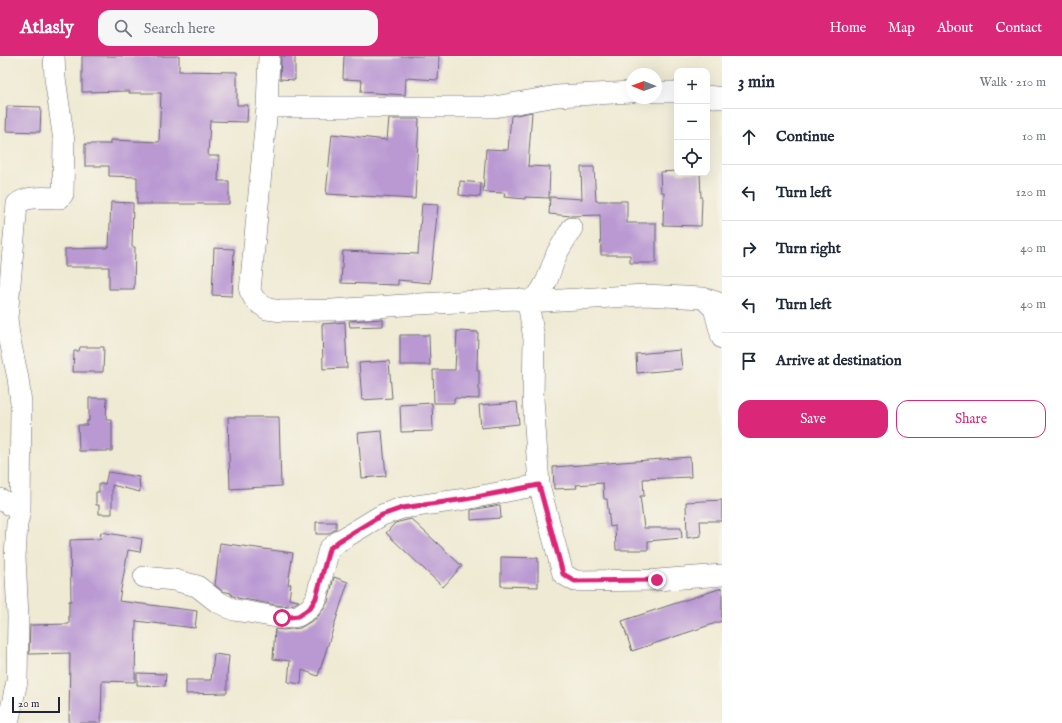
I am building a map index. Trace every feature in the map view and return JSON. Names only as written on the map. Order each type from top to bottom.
[{"type":"street","points":[[8,723],[17,681],[18,617],[15,557],[17,524],[20,511],[21,403],[7,318],[17,204],[22,200],[60,198],[64,194],[64,141],[55,78],[54,56]]},
{"type":"street","points":[[269,56],[267,107],[250,291],[255,300],[267,308],[282,311],[332,310],[516,299],[528,302],[645,295],[713,301],[722,338]]},
{"type":"street","points":[[267,107],[494,107],[557,96],[626,92]]},
{"type":"street","points":[[662,92],[674,92]]},
{"type":"street","points":[[710,96],[722,98]]},
{"type":"street","points":[[528,302],[540,293],[547,280],[557,253],[572,228]]},
{"type":"street","points":[[528,302],[534,339],[533,398],[539,485],[563,574],[575,581],[657,580],[722,575]]},
{"type":"street","points":[[144,577],[174,580],[197,586],[216,601],[234,610],[282,618],[298,616],[310,608],[316,598],[329,549],[339,541],[382,515],[402,508],[466,499],[539,485]]},
{"type":"street","points":[[0,499],[20,511]]},
{"type":"building","points":[[82,56],[179,56],[179,71],[237,72],[237,105],[248,105],[247,122],[210,121],[208,156],[219,156],[218,181],[229,181],[229,204],[137,204],[137,177],[109,176],[109,166],[85,166],[85,144],[110,144],[110,140],[159,142],[161,93],[129,93],[129,91],[82,92]]},
{"type":"building","points":[[281,56],[295,56],[295,80],[280,79]]},
{"type":"building","points":[[344,56],[439,56],[438,80],[406,78],[405,95],[361,92],[362,80],[343,79]]},
{"type":"building","points":[[7,106],[41,107],[40,132],[6,131]]},
{"type":"building","points":[[532,112],[528,166],[550,167],[549,198],[525,197],[525,199],[504,197],[505,193],[483,192],[486,149],[508,150],[511,116]]},
{"type":"building","points":[[389,119],[419,119],[415,199],[326,194],[332,134],[387,140]]},
{"type":"building","points":[[581,167],[594,167],[596,201],[627,201],[627,223],[656,223],[656,263],[630,263],[630,255],[601,255],[600,215],[571,216],[549,214],[550,197],[582,199]]},
{"type":"building","points":[[674,171],[674,176],[700,176],[702,198],[701,226],[663,225],[664,192],[661,192],[660,172]]},
{"type":"building","points":[[460,181],[481,183],[480,197],[459,195]]},
{"type":"building","points":[[111,202],[133,203],[132,247],[135,247],[134,289],[109,289],[109,267],[65,267],[65,249],[109,247]]},
{"type":"building","points":[[422,204],[438,205],[430,283],[398,280],[398,285],[341,283],[343,251],[418,254]]},
{"type":"building","points":[[214,248],[234,249],[232,296],[212,295]]},
{"type":"building","points":[[383,319],[383,326],[350,327],[349,321]]},
{"type":"building","points":[[345,322],[347,368],[323,369],[322,324]]},
{"type":"building","points":[[457,331],[478,332],[477,370],[479,370],[479,399],[454,398],[454,403],[434,403],[433,370],[455,370]]},
{"type":"building","points":[[400,335],[429,335],[430,365],[400,365]]},
{"type":"building","points":[[80,347],[104,347],[103,372],[73,372],[74,351],[79,351]]},
{"type":"building","points":[[680,350],[682,369],[637,373],[636,354]]},
{"type":"building","points":[[389,361],[392,398],[362,400],[359,363]]},
{"type":"building","points":[[89,398],[107,398],[106,420],[112,420],[112,451],[79,451],[78,425],[87,425],[87,421],[89,421]]},
{"type":"building","points":[[517,402],[519,424],[481,428],[479,405]]},
{"type":"building","points":[[432,403],[433,431],[401,432],[400,405]]},
{"type":"building","points":[[228,417],[279,417],[281,486],[230,489]]},
{"type":"building","points":[[382,431],[386,476],[362,478],[358,433]]},
{"type":"building","points":[[690,457],[691,477],[643,479],[644,496],[640,496],[644,528],[681,528],[682,538],[648,541],[648,550],[616,550],[615,526],[610,527],[607,499],[604,499],[603,483],[576,485],[577,488],[554,489],[553,467]]},
{"type":"building","points":[[108,472],[139,477],[140,492],[112,485],[112,514],[99,514],[99,505],[96,505],[96,492],[99,492],[99,484],[105,484]]},
{"type":"building","points":[[722,500],[722,521],[700,521],[701,536],[687,538],[686,502]]},
{"type":"building","points":[[500,505],[501,518],[471,520],[471,510]]},
{"type":"building","points":[[411,519],[462,566],[443,587],[386,533],[395,523]]},
{"type":"building","points":[[316,522],[336,522],[336,529],[328,534],[316,534]]},
{"type":"building","points":[[101,532],[142,539],[140,552],[128,550],[119,601],[197,611],[195,628],[136,621],[135,682],[102,681],[101,723],[69,723],[70,653],[29,654],[30,625],[69,624],[69,601],[71,601],[70,540],[100,539]]},
{"type":"building","points":[[220,543],[293,553],[288,584],[291,584],[289,599],[299,601],[294,604],[282,606],[238,598],[231,595],[231,593],[222,591],[215,585]]},
{"type":"building","points":[[501,557],[538,558],[538,587],[501,586]]},
{"type":"building","points":[[334,577],[348,582],[318,676],[302,670],[301,684],[288,682],[290,661],[273,659],[275,629],[283,630],[300,628],[317,618],[328,602]]},
{"type":"building","points":[[722,588],[722,621],[632,651],[622,621]]},
{"type":"building","points":[[214,654],[229,656],[227,693],[186,694],[186,680],[211,680]]},
{"type":"building","points":[[137,673],[166,674],[165,686],[137,685]]},
{"type":"route","points":[[282,618],[298,616],[310,608],[316,598],[329,549],[339,541],[382,515],[402,508],[466,499],[539,485],[563,574],[575,581],[657,580]]}]
